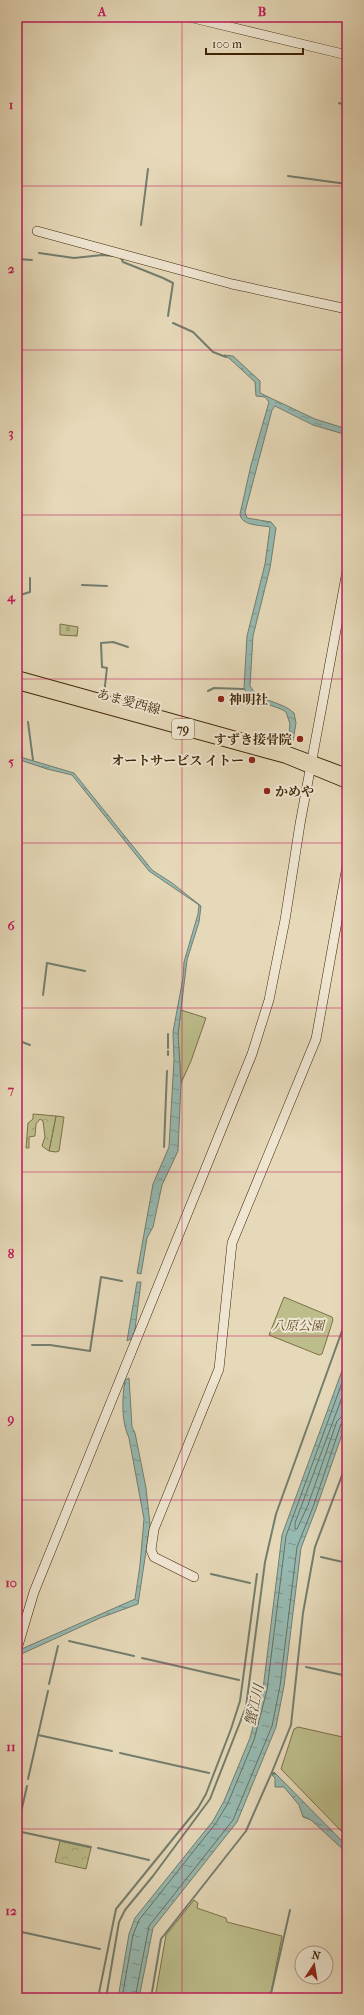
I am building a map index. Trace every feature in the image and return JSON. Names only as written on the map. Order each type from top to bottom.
[{"type":"main road","name":"あま愛西線","points":[[17,676],[212,729],[312,764],[347,783]]},
{"type":"main road","name":"あま愛西線","points":[[17,684],[347,774]]},
{"type":"street","points":[[189,17],[347,55]]},
{"type":"street","points":[[37,231],[232,284],[347,309]]},
{"type":"street","points":[[17,1649],[34,1592],[252,1054],[272,986],[347,571]]},
{"type":"street","points":[[194,1577],[154,1557],[152,1550],[154,1529],[219,1369],[232,1243],[316,1039],[347,866]]},
{"type":"green space","points":[[60,624],[78,627],[77,636],[60,635]]},
{"type":"green space","points":[[181,1010],[206,1018],[191,1061],[181,1083],[178,1034]]},
{"type":"green space","points":[[33,1114],[56,1116],[49,1151],[42,1146],[45,1137],[43,1121],[40,1119],[36,1124],[35,1136],[29,1137],[29,1148],[26,1148],[28,1123],[33,1119]]},
{"type":"green space","points":[[56,1116],[64,1117],[59,1151],[56,1152],[49,1151]]},
{"type":"green space","name":"八原公園","points":[[284,1297],[332,1317],[333,1320],[322,1354],[319,1355],[269,1335]]},
{"type":"green space","points":[[298,1727],[347,1738],[347,1837],[281,1769],[294,1729]]},
{"type":"green space","points":[[60,1841],[91,1848],[86,1869],[55,1862]]},
{"type":"green space","points":[[194,1900],[198,1903],[197,1908],[226,1918],[227,1922],[282,1936],[270,1998],[155,1998],[166,1935]]},
{"type":"water","points":[[224,355],[233,356],[260,381],[260,393],[315,419],[347,429],[347,435],[313,425],[275,406],[272,410],[245,512],[247,518],[271,522],[276,528],[270,568],[253,636],[250,686],[259,695],[289,709],[294,713],[296,723],[293,741],[291,743],[288,742],[290,724],[286,712],[258,701],[244,688],[247,636],[265,564],[270,527],[248,523],[241,518],[240,514],[251,465],[269,402],[265,397],[256,396],[255,382]]},
{"type":"water","points":[[17,756],[74,773],[152,870],[172,883],[201,906],[199,922],[187,960],[178,1034],[181,1083],[178,1151],[162,1185],[153,1227],[147,1238],[141,1274],[137,1273],[153,1184],[169,1147],[174,1060],[173,1032],[183,978],[184,962],[198,914],[199,905],[149,871],[72,775],[47,769],[17,759]]},
{"type":"water","points":[[137,1282],[141,1282],[134,1337],[127,1341]]},
{"type":"water","points":[[347,1357],[347,1420],[301,1548],[284,1686],[276,1727],[237,1822],[153,1928],[139,1998],[118,1998],[129,1934],[135,1918],[213,1821],[224,1801],[250,1738],[263,1689],[282,1535]]},
{"type":"water","points":[[129,1378],[132,1427],[135,1433],[146,1488],[150,1525],[138,1604],[100,1618],[17,1656],[17,1651],[135,1599],[144,1519],[129,1438],[123,1417],[125,1380]]},
{"type":"water","points":[[274,1772],[347,1846],[347,1853],[311,1820],[303,1817],[299,1805],[284,1787],[275,1787],[275,1778],[272,1775]]},
{"type":"waterway","points":[[339,103],[347,106]]},
{"type":"waterway","points":[[141,225],[148,169]]},
{"type":"waterway","points":[[288,176],[347,184]]},
{"type":"waterway","points":[[39,253],[74,258],[102,255],[115,256]]},
{"type":"waterway","points":[[121,258],[123,262],[173,283],[168,316]]},
{"type":"waterway","points":[[17,259],[32,260]]},
{"type":"waterway","points":[[173,323],[193,332],[213,352],[226,357]]},
{"type":"waterway","points":[[17,596],[30,592],[30,578]]},
{"type":"waterway","points":[[82,585],[107,586]]},
{"type":"waterway","points":[[104,694],[107,668],[102,667],[101,643],[113,642],[128,647]]},
{"type":"waterway","points":[[208,691],[214,688],[244,689]]},
{"type":"waterway","points":[[28,722],[33,760]]},
{"type":"waterway","points":[[18,724],[22,756]]},
{"type":"waterway","points":[[43,995],[47,963],[85,971]]},
{"type":"waterway","points":[[168,1034],[168,1048]]},
{"type":"waterway","points":[[17,1040],[30,1045]]},
{"type":"waterway","points":[[164,1147],[167,1071]]},
{"type":"waterway","points":[[32,1345],[50,1345],[90,1351],[101,1277],[122,1281]]},
{"type":"waterway","name":"蟹江川","points":[[106,1998],[119,1922],[125,1910],[153,1876],[210,1799],[246,1707],[265,1562],[276,1514],[347,1317]]},
{"type":"waterway","points":[[274,1774],[272,1772],[291,1725],[303,1613],[315,1547],[347,1462]]},
{"type":"waterway","points":[[321,1557],[347,1563]]},
{"type":"waterway","points":[[211,1574],[250,1583]]},
{"type":"waterway","name":"蟹江川","points":[[98,1998],[116,1909],[198,1808],[206,1794],[231,1729],[240,1701],[257,1574]]},
{"type":"waterway","points":[[69,1641],[134,1656]]},
{"type":"waterway","points":[[49,1684],[58,1646]]},
{"type":"waterway","points":[[142,1658],[239,1680]]},
{"type":"waterway","points":[[306,1667],[347,1676]]},
{"type":"waterway","points":[[28,1779],[48,1691]]},
{"type":"waterway","points":[[38,1735],[112,1751]]},
{"type":"waterway","points":[[120,1753],[209,1773]]},
{"type":"waterway","points":[[151,1998],[161,1939],[246,1831],[272,1772]]},
{"type":"waterway","points":[[17,1830],[27,1786]]},
{"type":"waterway","points":[[17,1831],[91,1847]]},
{"type":"waterway","points":[[98,1848],[149,1860]]},
{"type":"waterway","points":[[270,1998],[290,1910]]},
{"type":"waterway","points":[[17,1931],[100,1949]]},
{"type":"place","name":"神明社","points":[[221,699]]},
{"type":"place","name":"すずき接骨院","points":[[300,739]]},
{"type":"place","name":"オートサービス イトー","points":[[252,760]]},
{"type":"place","name":"かめや","points":[[267,791]]}]
